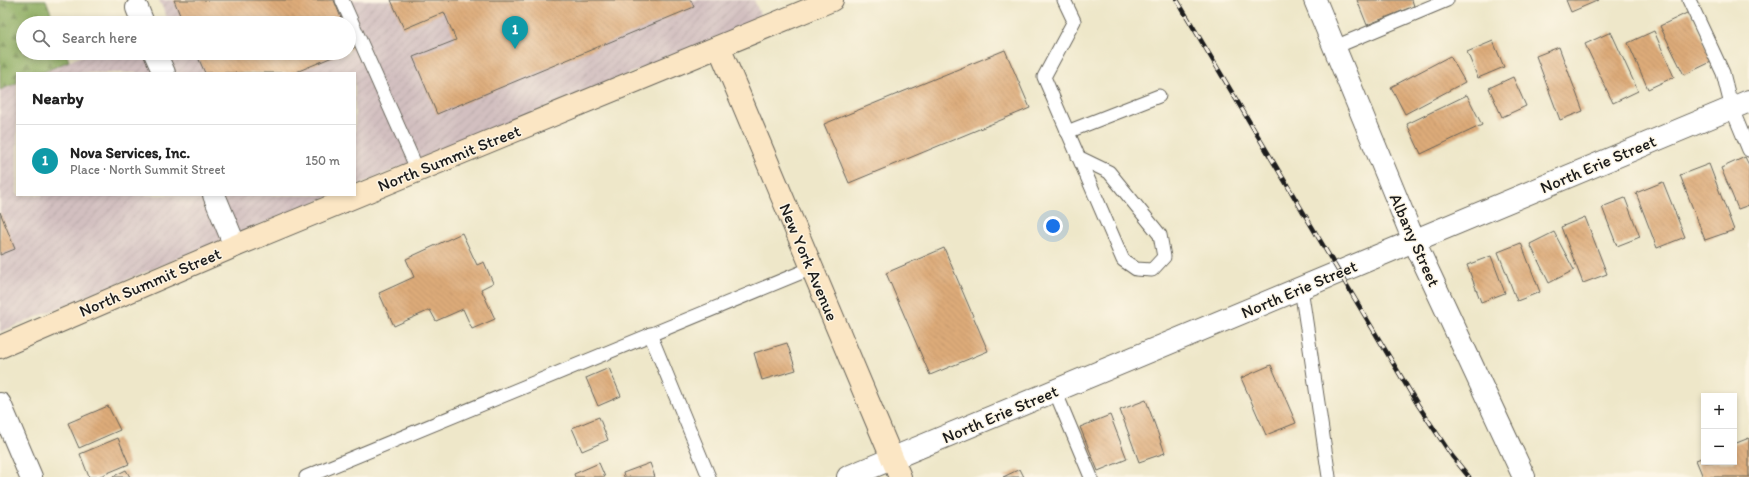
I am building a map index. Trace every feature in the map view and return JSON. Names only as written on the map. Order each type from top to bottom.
[{"type":"main road","name":"North Summit Street","points":[[0,347],[235,246],[719,48],[832,0]]},
{"type":"main road","name":"New York Avenue","points":[[719,48],[896,468]]},
{"type":"street","name":"Albany Street","points":[[1315,0],[1414,241],[1524,477]]},
{"type":"street","points":[[158,60],[164,72]]},
{"type":"street","name":"North Erie Street","points":[[848,477],[896,468],[1055,391],[1740,105]]},
{"type":"street","points":[[214,196],[235,246]]},
{"type":"street","points":[[0,404],[31,477]]},
{"type":"lane","points":[[342,0],[349,16]]},
{"type":"lane","points":[[1064,0],[1074,21],[1044,77],[1067,132],[1123,260],[1136,269],[1152,270],[1164,257],[1160,235],[1109,172],[1078,157]]},
{"type":"lane","points":[[1335,47],[1447,0]]},
{"type":"lane","points":[[1689,0],[1723,73],[1740,105],[1749,150]]},
{"type":"lane","points":[[356,32],[418,171]]},
{"type":"lane","points":[[1067,132],[1159,96]]},
{"type":"lane","points":[[306,477],[812,268]]},
{"type":"lane","points":[[1301,288],[1329,477]]},
{"type":"lane","points":[[650,334],[709,477]]},
{"type":"lane","points":[[1055,391],[1091,477]]},
{"type":"shaded area","points":[[159,0],[754,0],[762,19],[356,186],[356,72],[43,72],[72,60],[356,60],[356,16],[166,16]]},
{"type":"shaded area","points":[[16,83],[16,196],[331,196],[0,332],[0,90]]},
{"type":"green space","points":[[0,0],[46,0],[52,16],[16,16],[16,60],[69,61],[43,72],[16,72],[16,83],[0,90]]},
{"type":"building","points":[[174,0],[334,0],[340,16],[180,16]]},
{"type":"building","points":[[391,0],[691,0],[694,7],[437,114],[413,57],[456,40],[444,12],[404,29]]},
{"type":"building","points":[[1357,0],[1412,0],[1414,6],[1367,25]]},
{"type":"building","points":[[1566,0],[1599,0],[1571,12]]},
{"type":"building","points":[[1689,12],[1713,61],[1684,75],[1660,26]]},
{"type":"building","points":[[1654,31],[1674,77],[1648,89],[1628,43]]},
{"type":"building","points":[[1611,32],[1638,91],[1613,103],[1585,44]]},
{"type":"building","points":[[1493,41],[1504,67],[1478,78],[1467,52]]},
{"type":"building","points":[[1559,47],[1583,111],[1560,120],[1536,56]]},
{"type":"building","points":[[1005,50],[1030,108],[849,183],[824,124]]},
{"type":"building","points":[[1450,56],[1465,82],[1405,114],[1391,87]]},
{"type":"building","points":[[199,60],[325,60],[296,72],[205,72]]},
{"type":"building","points":[[1513,77],[1526,106],[1502,117],[1489,88]]},
{"type":"building","points":[[1467,95],[1482,125],[1421,154],[1407,124]]},
{"type":"building","points":[[1745,157],[1749,165],[1749,205],[1738,209],[1721,168]]},
{"type":"building","points":[[1709,164],[1734,230],[1705,240],[1680,175]]},
{"type":"building","points":[[1663,182],[1685,237],[1657,248],[1636,193]]},
{"type":"building","points":[[1625,198],[1640,237],[1617,246],[1602,207]]},
{"type":"building","points":[[0,212],[15,249],[0,255]]},
{"type":"building","points":[[1585,217],[1607,274],[1583,283],[1561,227]]},
{"type":"building","points":[[1554,232],[1574,270],[1549,283],[1530,244]]},
{"type":"building","points":[[462,233],[477,265],[484,262],[493,283],[481,289],[495,319],[472,329],[463,309],[436,321],[430,310],[394,326],[379,293],[414,277],[406,259]]},
{"type":"building","points":[[1521,243],[1540,292],[1517,301],[1498,252]]},
{"type":"building","points":[[944,248],[988,351],[930,375],[886,273]]},
{"type":"building","points":[[1491,256],[1505,293],[1481,302],[1467,265]]},
{"type":"building","points":[[787,343],[796,370],[762,380],[754,353]]},
{"type":"building","points":[[1271,365],[1296,423],[1266,435],[1241,378]]},
{"type":"building","points":[[609,368],[621,396],[598,406],[586,378]]},
{"type":"building","points":[[1146,400],[1165,453],[1139,462],[1120,410]]},
{"type":"building","points":[[108,406],[120,430],[79,448],[68,423]]},
{"type":"building","points":[[1110,415],[1127,459],[1098,471],[1080,427]]},
{"type":"building","points":[[599,417],[608,440],[582,451],[572,428]]},
{"type":"building","points":[[118,438],[129,464],[98,477],[89,477],[80,454]]},
{"type":"building","points":[[1749,438],[1749,477],[1703,477],[1696,460],[1701,458],[1701,465],[1737,465],[1737,443]]},
{"type":"building","points":[[599,463],[605,477],[575,477],[574,474]]},
{"type":"building","points":[[650,463],[655,477],[624,477],[623,473]]},
{"type":"building","points":[[1020,469],[1024,477],[1003,477]]},
{"type":"building","points":[[126,470],[130,477],[112,477]]},
{"type":"railway","points":[[1177,0],[1418,405],[1452,456],[1469,477]]},
{"type":"place","name":"Nova Services, Inc.","points":[[515,49]]}]
